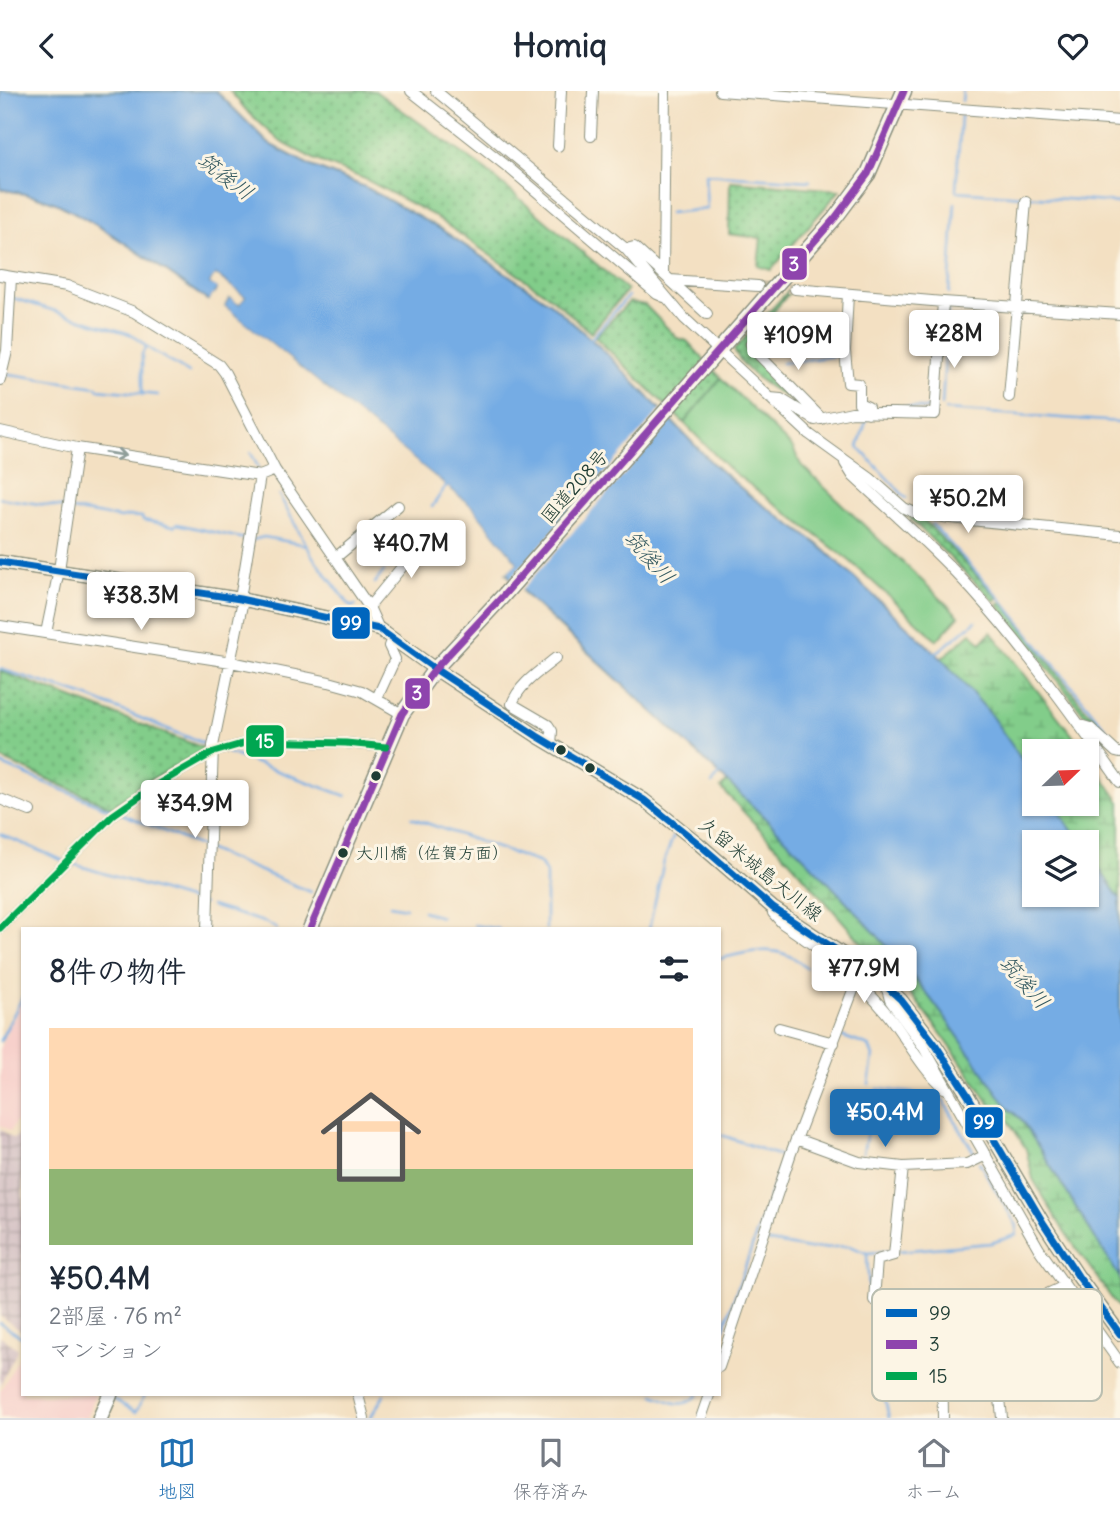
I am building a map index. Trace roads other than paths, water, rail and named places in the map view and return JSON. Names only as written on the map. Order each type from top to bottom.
[{"type":"highway","name":"国道208号","points":[[311,927],[402,714],[435,669],[503,596],[835,218],[868,174],[901,98]]},
{"type":"highway","points":[[100,1418],[110,1396]]},
{"type":"main road","points":[[0,562],[241,599],[379,629]]},
{"type":"main road","name":"久留米城島大川線","points":[[379,629],[435,669],[551,744],[644,800],[773,908],[886,985],[935,1044],[1044,1224],[1087,1289]]},
{"type":"main road","name":"久留米城島大川線","points":[[1102,1309],[1120,1334]]},
{"type":"street","points":[[411,91],[509,168],[657,294],[668,298]]},
{"type":"street","points":[[436,91],[626,249],[717,353],[809,435],[870,478],[904,508],[913,512],[1120,535]]},
{"type":"street","points":[[558,146],[561,91]]},
{"type":"street","points":[[591,136],[593,91]]},
{"type":"street","points":[[665,91],[667,277]]},
{"type":"street","points":[[720,91],[901,98],[1120,121]]},
{"type":"street","points":[[1009,397],[1026,202]]},
{"type":"street","points":[[626,249],[634,247],[707,314]]},
{"type":"street","points":[[0,275],[67,286],[134,313],[219,365],[275,470],[369,607],[379,629]]},
{"type":"street","points":[[667,277],[758,286]]},
{"type":"street","points":[[0,380],[7,351],[11,278]]},
{"type":"street","points":[[795,289],[1120,314]]},
{"type":"street","points":[[848,293],[845,351],[848,383],[859,384],[859,403],[867,407],[868,413]]},
{"type":"street","points":[[769,398],[781,399],[815,420],[852,412],[935,414],[943,302]]},
{"type":"street","points":[[751,344],[822,419]]},
{"type":"street","points":[[0,431],[77,448],[260,476],[275,470]]},
{"type":"street","points":[[46,632],[59,570],[77,448]]},
{"type":"street","points":[[843,460],[853,477],[971,589],[1080,725],[1120,782]]},
{"type":"street","points":[[207,927],[214,746],[231,662],[260,476]]},
{"type":"street","points":[[335,558],[398,506]]},
{"type":"street","points":[[369,607],[429,534]]},
{"type":"street","points":[[0,626],[231,662],[329,682],[362,691],[402,714]]},
{"type":"street","points":[[377,698],[396,659],[389,646],[392,639]]},
{"type":"street","points":[[551,744],[552,731],[548,725],[512,703],[514,696],[527,682],[556,658]]},
{"type":"street","points":[[1080,725],[1090,728],[1120,753]]},
{"type":"street","points":[[0,928],[113,815],[153,787],[214,752],[252,741],[346,743],[386,747]]},
{"type":"street","points":[[0,799],[30,811]]},
{"type":"street","points":[[773,908],[773,913],[782,923],[857,980],[890,1017],[931,1077],[945,1089]]},
{"type":"street","points":[[721,1363],[744,1311],[796,1139],[857,980]]},
{"type":"street","points":[[886,985],[890,1000],[923,1046],[945,1089],[1066,1289]]},
{"type":"street","points":[[779,1028],[834,1043]]},
{"type":"street","points":[[796,1139],[859,1162],[903,1167],[967,1164],[986,1155]]},
{"type":"street","points":[[875,1289],[877,1260],[895,1251],[903,1167]]},
{"type":"street","points":[[1058,1289],[1064,1286]]},
{"type":"street","points":[[1102,1338],[1120,1363]]},
{"type":"street","points":[[358,1396],[364,1418]]},
{"type":"street","points":[[701,1418],[709,1396]]},
{"type":"water","name":"筑後川","points":[[0,91],[216,91],[269,144],[311,166],[365,187],[442,230],[550,303],[601,348],[712,463],[749,495],[818,544],[942,659],[988,711],[1022,760],[1022,816],[1062,816],[1072,830],[1022,830],[1022,907],[1099,907],[1099,868],[1120,899],[1120,1278],[1021,1119],[1009,1109],[919,984],[828,882],[780,833],[529,598],[506,573],[517,563],[472,507],[224,306],[229,297],[239,304],[245,297],[216,275],[210,283],[218,288],[209,301],[78,214],[44,199],[0,189]]},
{"type":"waterway","points":[[962,101],[963,91]]},
{"type":"waterway","points":[[956,189],[961,116]]},
{"type":"waterway","points":[[669,213],[707,209],[705,174],[810,181]]},
{"type":"waterway","points":[[956,191],[1120,203]]},
{"type":"waterway","points":[[949,293],[955,203]]},
{"type":"waterway","points":[[657,261],[659,232]]},
{"type":"waterway","points":[[589,341],[628,296]]},
{"type":"waterway","points":[[13,298],[133,335],[148,348],[189,373]]},
{"type":"waterway","points":[[942,405],[948,307]]},
{"type":"waterway","points":[[142,395],[142,354],[146,347]]},
{"type":"waterway","points":[[782,363],[841,355]]},
{"type":"waterway","points":[[3,373],[98,389],[158,395]]},
{"type":"waterway","points":[[903,407],[932,409]]},
{"type":"waterway","points":[[945,410],[1120,422]]},
{"type":"waterway","points":[[868,415],[858,447],[906,498]]},
{"type":"waterway","points":[[251,453],[258,467]]},
{"type":"waterway","points":[[432,507],[448,483]]},
{"type":"waterway","points":[[279,495],[313,557],[351,607],[356,605]]},
{"type":"waterway","points":[[0,498],[66,508]]},
{"type":"waterway","points":[[72,510],[121,518],[142,517],[143,520],[174,526],[177,524],[245,539]]},
{"type":"waterway","points":[[407,541],[418,522]]},
{"type":"waterway","points":[[932,524],[1001,599],[1119,745]]},
{"type":"waterway","points":[[252,540],[264,537],[306,545]]},
{"type":"waterway","points":[[397,555],[403,547]]},
{"type":"waterway","points":[[375,583],[384,571]]},
{"type":"waterway","points":[[935,654],[976,621]]},
{"type":"waterway","points":[[0,669],[83,695],[210,746]]},
{"type":"waterway","points":[[226,752],[346,796]]},
{"type":"waterway","points":[[0,764],[114,811]]},
{"type":"waterway","points":[[712,784],[721,773]]},
{"type":"waterway","points":[[120,813],[311,892]]},
{"type":"waterway","points":[[412,818],[540,863],[546,873],[546,927]]},
{"type":"waterway","points":[[0,834],[64,861]]},
{"type":"waterway","points":[[649,927],[664,861],[674,835]]},
{"type":"waterway","points":[[70,863],[204,904]]},
{"type":"waterway","points":[[390,905],[406,908]]},
{"type":"waterway","points":[[211,906],[274,927]]},
{"type":"waterway","points":[[423,911],[441,917]]},
{"type":"waterway","points":[[474,925],[486,927]]},
{"type":"waterway","points":[[721,958],[754,951],[775,952],[796,960],[806,968]]},
{"type":"waterway","points":[[0,1041],[21,1000]]},
{"type":"waterway","points":[[841,1036],[869,1046],[873,1056],[869,1084]]},
{"type":"waterway","points":[[863,1153],[874,1093],[878,1089],[934,1096],[943,1100],[976,1156]]},
{"type":"waterway","points":[[721,1135],[780,1156],[782,1160],[721,1336]]},
{"type":"waterway","points":[[898,1251],[991,1243],[1016,1235],[1017,1226],[979,1162]]},
{"type":"waterway","points":[[764,1241],[808,1249],[849,1246],[867,1253],[892,1251]]},
{"type":"waterway","points":[[867,1255],[869,1291],[872,1292]]},
{"type":"waterway","points":[[0,1323],[21,1337]]},
{"type":"waterway","points":[[113,1399],[136,1412],[144,1396]]},
{"type":"waterway","points":[[370,1418],[383,1396]]},
{"type":"waterway","points":[[656,1396],[682,1403],[697,1396]]},
{"type":"waterway","points":[[886,1401],[889,1418]]},
{"type":"waterway","points":[[995,1401],[996,1418]]},
{"type":"tunnel","points":[[758,286],[795,289]]},
{"type":"place","name":"大川橋（佐賀方面）","points":[[343,853]]}]
